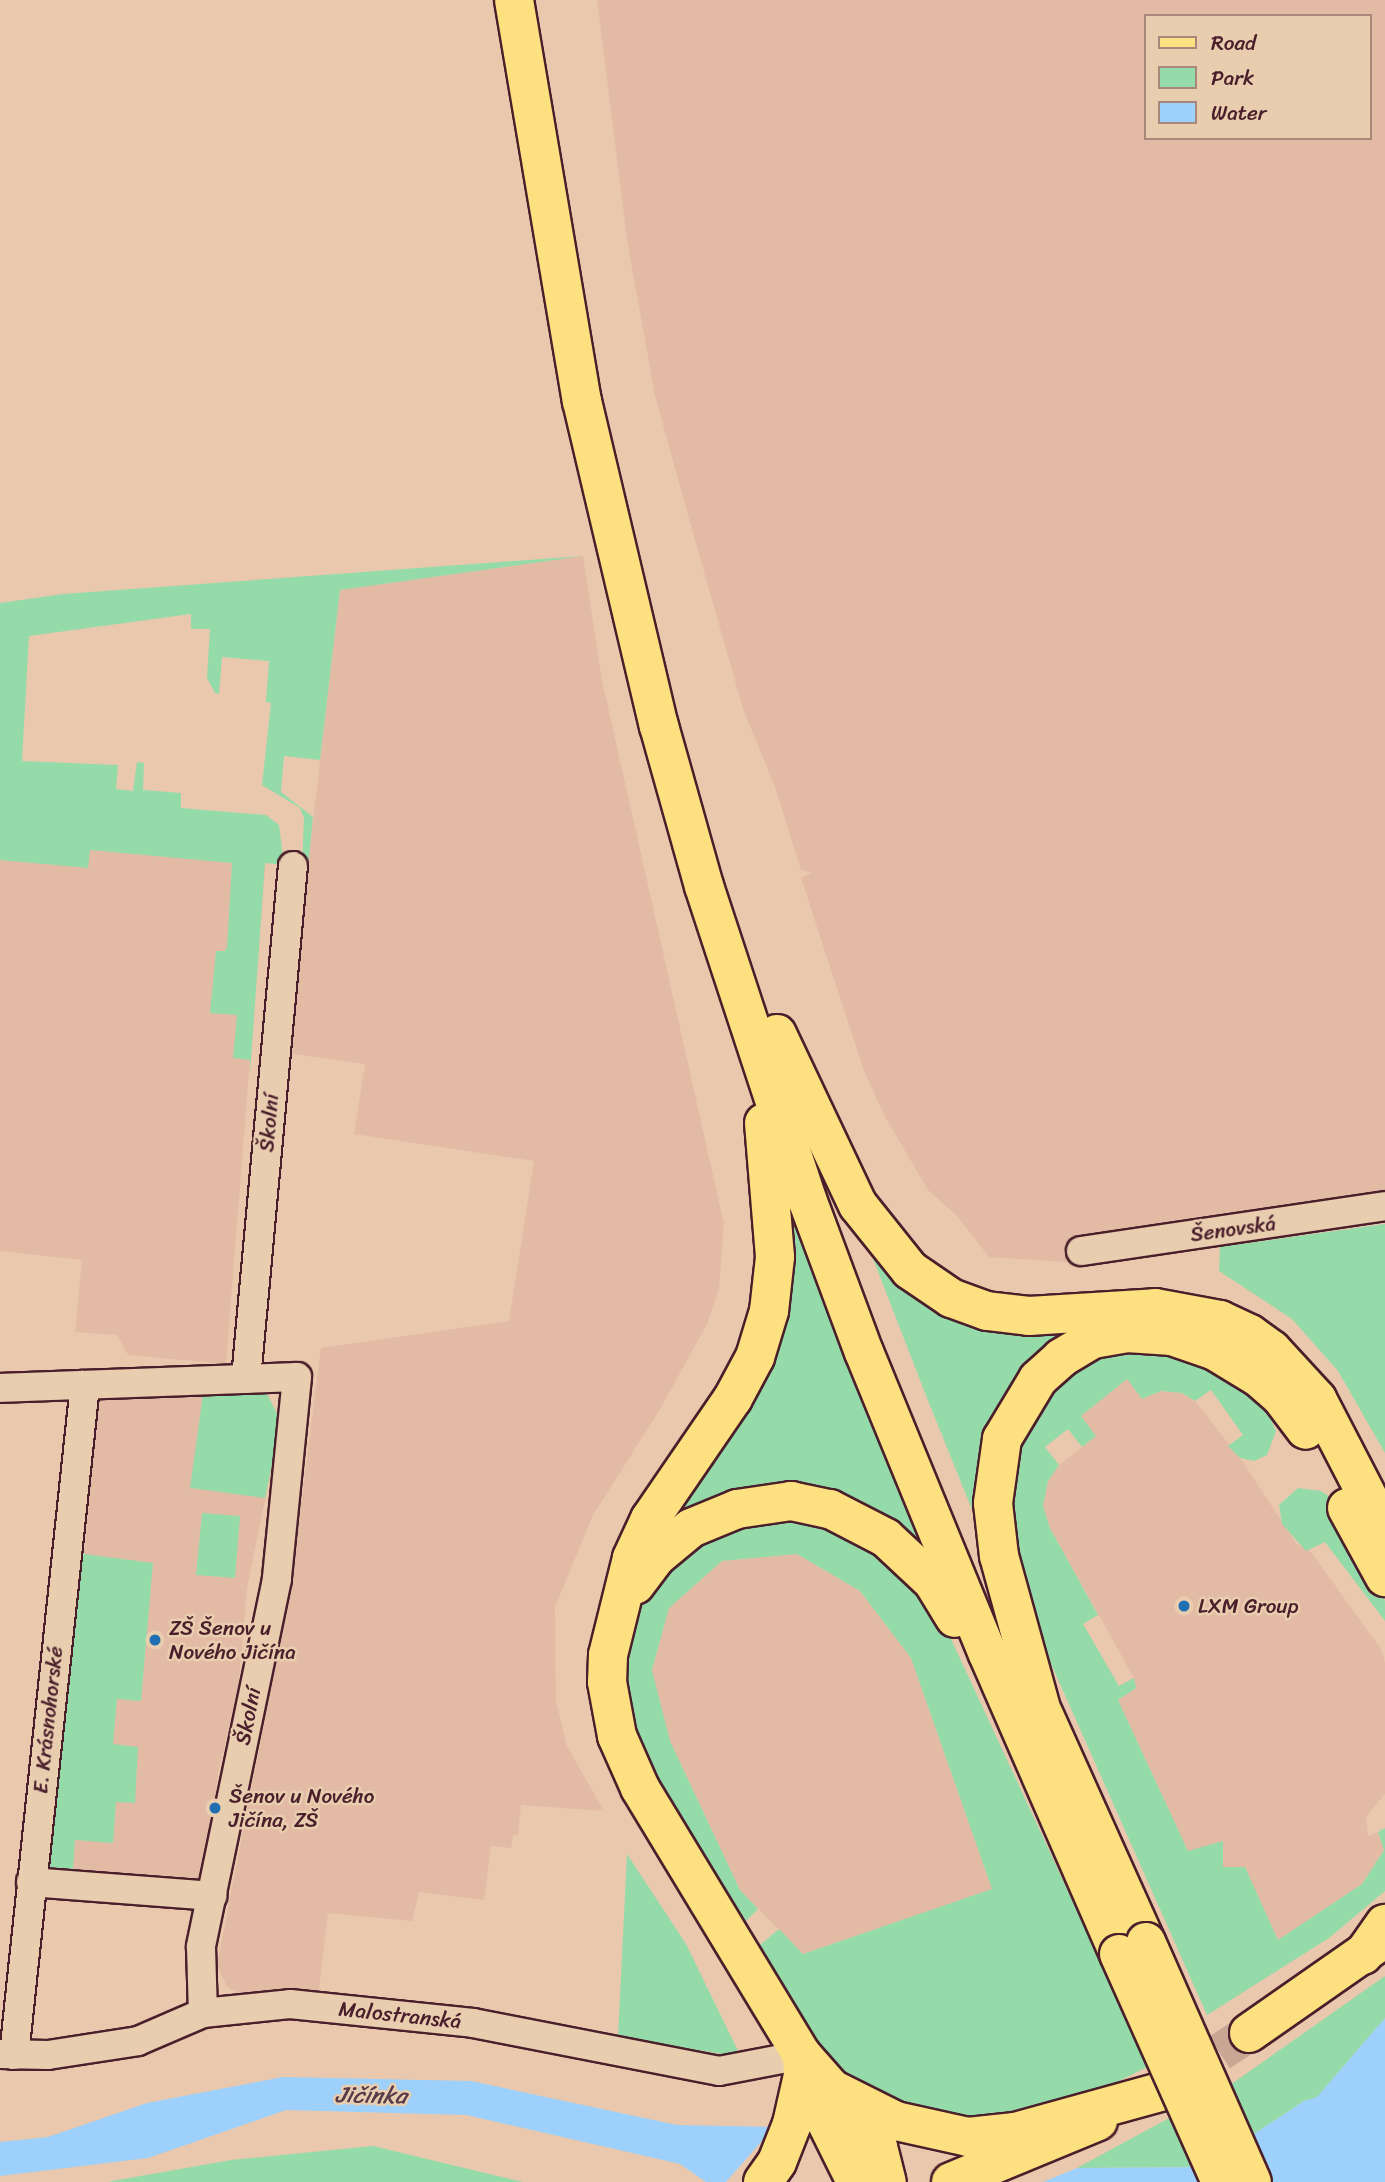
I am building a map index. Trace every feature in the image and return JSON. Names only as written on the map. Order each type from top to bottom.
[{"type":"main road","points":[[514,0],[554,250],[616,551],[681,807],[765,1037],[864,1352],[1132,1948],[1221,2182]]},
{"type":"main road","points":[[538,0],[578,246],[643,559],[765,1037],[773,1208],[775,1257],[769,1311],[755,1357],[733,1398],[650,1520],[632,1558],[617,1609],[607,1682],[617,1736],[640,1788],[812,2073],[856,2182]]},
{"type":"main road","points":[[765,1037],[848,1186],[887,1246],[910,1270],[951,1298],[987,1311],[1029,1316],[1155,1308],[1220,1320],[1250,1335],[1272,1350],[1317,1399],[1385,1530]]},
{"type":"main road","points":[[1029,1716],[996,1544],[996,1463],[1013,1415],[1038,1379],[1093,1339],[1142,1333],[1187,1340],[1234,1361],[1270,1386],[1307,1431],[1385,1577]]},
{"type":"main road","points":[[617,1609],[656,1557],[691,1528],[724,1513],[763,1503],[816,1505],[873,1530],[928,1576],[1029,1716]]},
{"type":"main road","points":[[1249,2034],[1374,1947],[1385,1924]]},
{"type":"main road","points":[[1132,1948],[1252,2182]]},
{"type":"main road","points":[[812,2073],[896,2121],[968,2137],[1015,2132],[1160,2092],[951,2182]]},
{"type":"main road","points":[[763,2182],[787,2139],[812,2073]]},
{"type":"main road","points":[[812,2073],[878,2147],[887,2182]]},
{"type":"street","name":"Školní","points":[[203,2012],[201,1947],[277,1579],[297,1377],[246,1379],[293,866]]},
{"type":"street","name":"Šenovská","points":[[1081,1251],[1385,1206]]},
{"type":"street","points":[[0,1388],[246,1379]]},
{"type":"street","name":"E. Krásnohorské","points":[[7,2054],[31,1882],[85,1385]]},
{"type":"street","points":[[31,1882],[212,1896]]},
{"type":"street","name":"Malostranská","points":[[7,2054],[48,2055],[138,2041],[203,2012],[290,2004],[473,2023],[719,2071],[812,2073]]},
{"type":"shaded area","points":[[597,0],[1385,0],[1385,1196],[1080,1263],[989,1257],[957,1216],[928,1190],[884,1115],[863,1068],[801,878],[812,873],[801,870],[775,787],[743,709],[655,396],[627,240]]},
{"type":"shaded area","points":[[583,556],[602,680],[724,1224],[719,1289],[707,1324],[659,1411],[593,1515],[555,1607],[556,1701],[567,1746],[604,1811],[521,1805],[518,1835],[513,1835],[511,1848],[491,1846],[484,1900],[419,1892],[412,1921],[328,1913],[319,1990],[239,1993],[227,1987],[217,1965],[291,1585],[321,1348],[509,1321],[534,1161],[354,1134],[365,1064],[286,1053],[340,590]]},
{"type":"shaded area","points":[[0,804],[268,831],[226,1364],[128,1355],[117,1335],[75,1332],[82,1260],[0,1251]]},
{"type":"shaded area","points":[[1127,1379],[1142,1399],[1161,1391],[1182,1393],[1195,1401],[1240,1458],[1296,1543],[1311,1552],[1381,1649],[1385,1663],[1385,1794],[1366,1817],[1368,1836],[1378,1832],[1384,1850],[1362,1884],[1277,1941],[1245,1868],[1223,1867],[1188,1851],[1118,1700],[1136,1688],[1134,1678],[1050,1528],[1043,1506],[1048,1481],[1059,1465],[1096,1436],[1080,1416]]},
{"type":"shaded area","name":"ZŠ Šenov u Nového Jičína","points":[[265,1390],[281,1422],[247,1588],[238,1692],[219,1768],[203,1881],[46,1867],[77,1553],[84,1554],[98,1400]]},
{"type":"shaded area","points":[[797,1554],[860,1591],[911,1658],[992,1889],[803,1954],[740,1890],[670,1741],[652,1670],[669,1608],[722,1561]]},
{"type":"green space","points":[[583,556],[340,590],[320,760],[284,756],[281,792],[313,817],[308,868],[302,867],[304,818],[300,808],[262,785],[271,703],[266,702],[269,661],[222,657],[219,694],[215,693],[207,678],[210,629],[191,629],[191,614],[29,636],[22,761],[118,765],[116,789],[133,791],[137,762],[144,763],[143,790],[181,793],[181,808],[266,815],[279,825],[284,865],[265,863],[250,1074],[250,1060],[233,1058],[237,1015],[210,1013],[216,951],[225,951],[227,947],[232,863],[90,850],[88,868],[0,860],[0,603],[63,594]]},
{"type":"green space","points":[[787,1200],[928,1550],[818,1494],[658,1535],[741,1404]]},
{"type":"green space","points":[[1385,1224],[1385,1453],[1338,1371],[1292,1319],[1219,1271],[1220,1247]]},
{"type":"green space","points":[[874,1249],[924,1293],[1084,1323],[1041,1362],[981,1520],[975,1517],[925,1393],[872,1256]]},
{"type":"green space","points":[[1138,1346],[1227,1371],[1263,1402],[1276,1431],[1267,1455],[1254,1461],[1240,1458],[1228,1446],[1243,1435],[1211,1390],[1195,1401],[1182,1393],[1161,1391],[1142,1399],[1127,1379],[1081,1416],[1096,1436],[1082,1447],[1068,1429],[1045,1447],[1059,1465],[1048,1481],[1043,1506],[1050,1528],[1098,1615],[1083,1624],[1119,1686],[1134,1678],[1136,1688],[1118,1700],[1188,1851],[1223,1841],[1223,1867],[1245,1867],[1278,1940],[1362,1884],[1384,1850],[1378,1832],[1385,1828],[1385,1891],[1329,1938],[1207,2015],[1025,1605],[1003,1519],[1021,1419],[1076,1361]]},
{"type":"green space","points":[[265,1390],[281,1422],[265,1498],[190,1488],[203,1394]]},
{"type":"green space","points":[[1298,1488],[1321,1491],[1333,1499],[1385,1601],[1385,1621],[1325,1542],[1306,1551],[1282,1524],[1279,1505]]},
{"type":"green space","points":[[767,1510],[867,1536],[938,1611],[1149,2066],[1073,2104],[939,2124],[851,2082],[799,2019],[755,1949],[779,1929],[803,1954],[992,1889],[911,1658],[860,1591],[797,1554],[722,1561],[669,1608],[652,1670],[670,1741],[740,1890],[758,1909],[741,1926],[678,1826],[633,1730],[625,1682],[628,1633],[646,1587],[677,1550]]},
{"type":"green space","points":[[202,1513],[240,1516],[235,1578],[196,1575]]},
{"type":"green space","points":[[77,1553],[153,1563],[141,1701],[117,1699],[113,1744],[138,1747],[135,1803],[116,1802],[113,1843],[75,1840],[73,1869],[46,1867]]},
{"type":"green space","points":[[627,1854],[686,1944],[741,2057],[618,2037]]},
{"type":"green space","points":[[1385,1976],[1385,2018],[1317,2097],[1304,2101],[1204,2167],[1077,2168],[1230,2085]]},
{"type":"green space","points":[[373,2146],[523,2182],[107,2182],[231,2160]]},
{"type":"water","points":[[1385,2018],[1385,2182],[1043,2182],[1077,2168],[1204,2167],[1304,2101],[1317,2097]]},
{"type":"water","name":"Jičínka","points":[[283,2077],[471,2081],[677,2125],[774,2127],[726,2182],[706,2182],[680,2164],[466,2115],[286,2110],[148,2158],[0,2176],[0,2142],[48,2137],[147,2103]]},
{"type":"tunnel","points":[[1172,2084],[1249,2033]]},
{"type":"place","name":"LXM Group","points":[[1184,1606]]},
{"type":"place","name":"ZŠ Šenov u Nového Jičína","points":[[155,1640]]},
{"type":"place","name":"Šenov u Nového Jičína, ZŠ","points":[[215,1808]]}]
